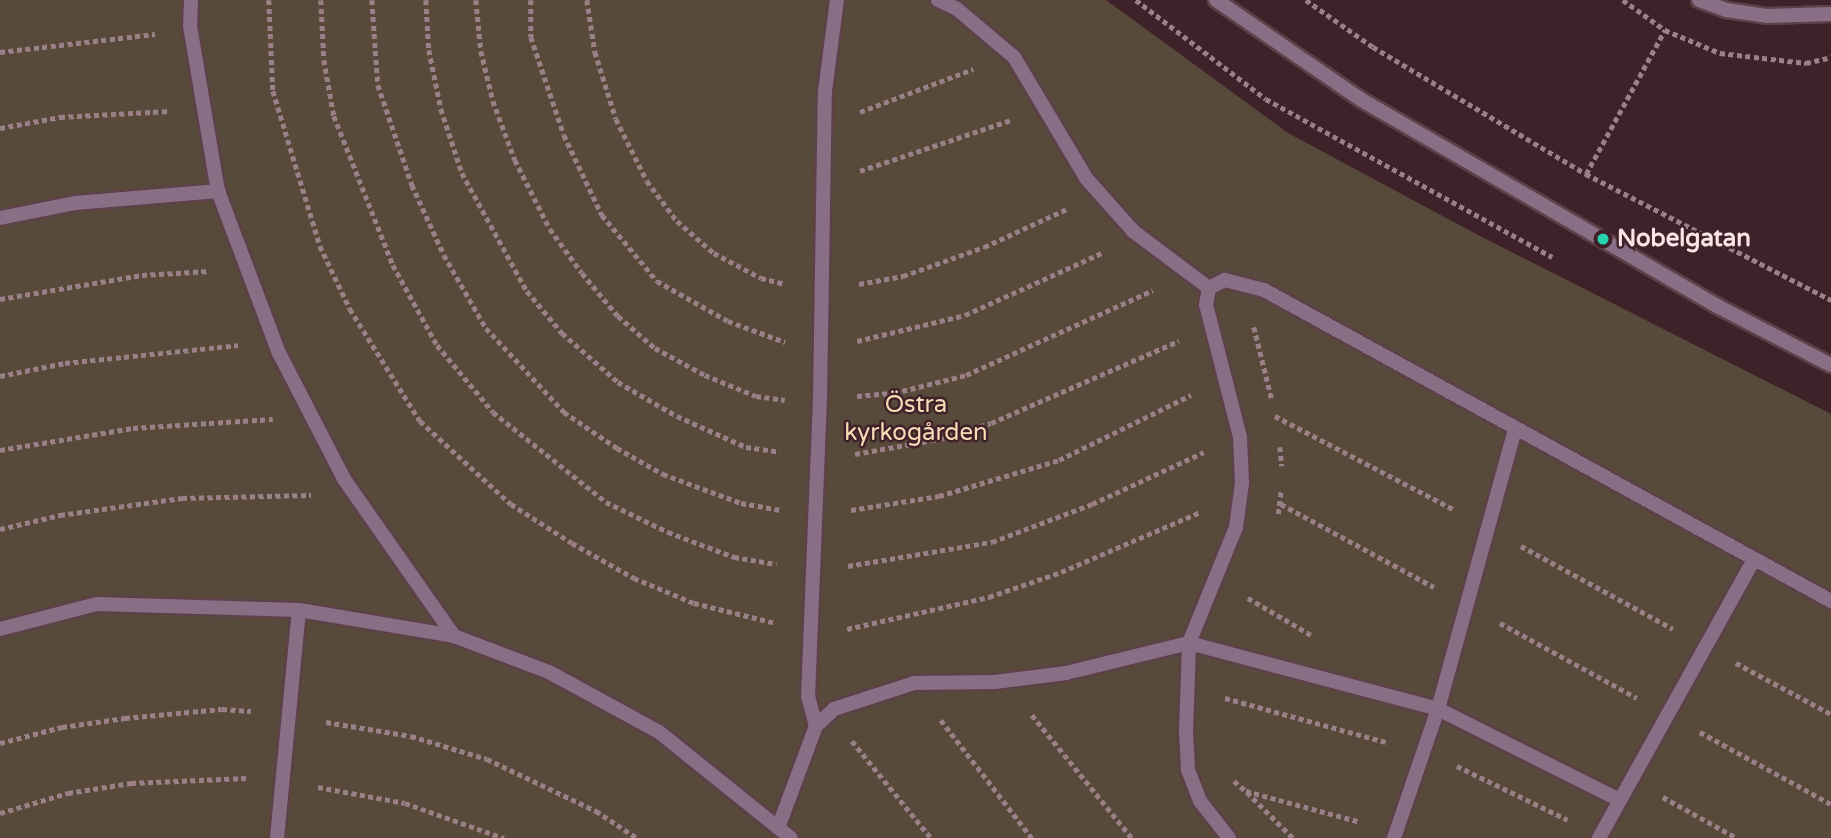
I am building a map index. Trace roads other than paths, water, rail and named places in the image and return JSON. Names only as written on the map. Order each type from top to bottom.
[{"type":"street","points":[[191,0],[191,33],[202,111],[218,191],[275,342],[357,498],[454,636]]},
{"type":"street","points":[[0,629],[97,604],[299,610],[454,636],[549,672],[659,732],[786,835],[816,726],[808,697],[816,567],[825,117],[837,0]]},
{"type":"street","points":[[937,0],[957,9],[1009,52],[1086,178],[1133,231],[1209,288]]},
{"type":"street","points":[[1216,0],[1360,99],[1717,306],[1831,365]]},
{"type":"street","points":[[1699,0],[1726,10],[1767,16],[1831,14]]},
{"type":"street","points":[[0,218],[75,203],[218,191]]},
{"type":"street","points":[[1209,288],[1225,280],[1240,281],[1831,601]]},
{"type":"street","points":[[1209,288],[1206,305],[1240,437],[1241,491],[1236,527],[1189,643],[1188,769],[1200,801],[1229,838]]},
{"type":"street","points":[[1395,835],[1438,709],[1515,429]]},
{"type":"street","points":[[1599,838],[1754,559]]},
{"type":"street","points":[[277,838],[299,610]]},
{"type":"street","points":[[816,726],[829,714],[914,683],[995,682],[1066,673],[1189,643],[1225,655],[1438,709],[1620,800]]},
{"type":"place","name":"Nobelgatan","points":[[1603,239]]},
{"type":"park label","name":"Östra kyrkogården","points":[[916,419]]}]
